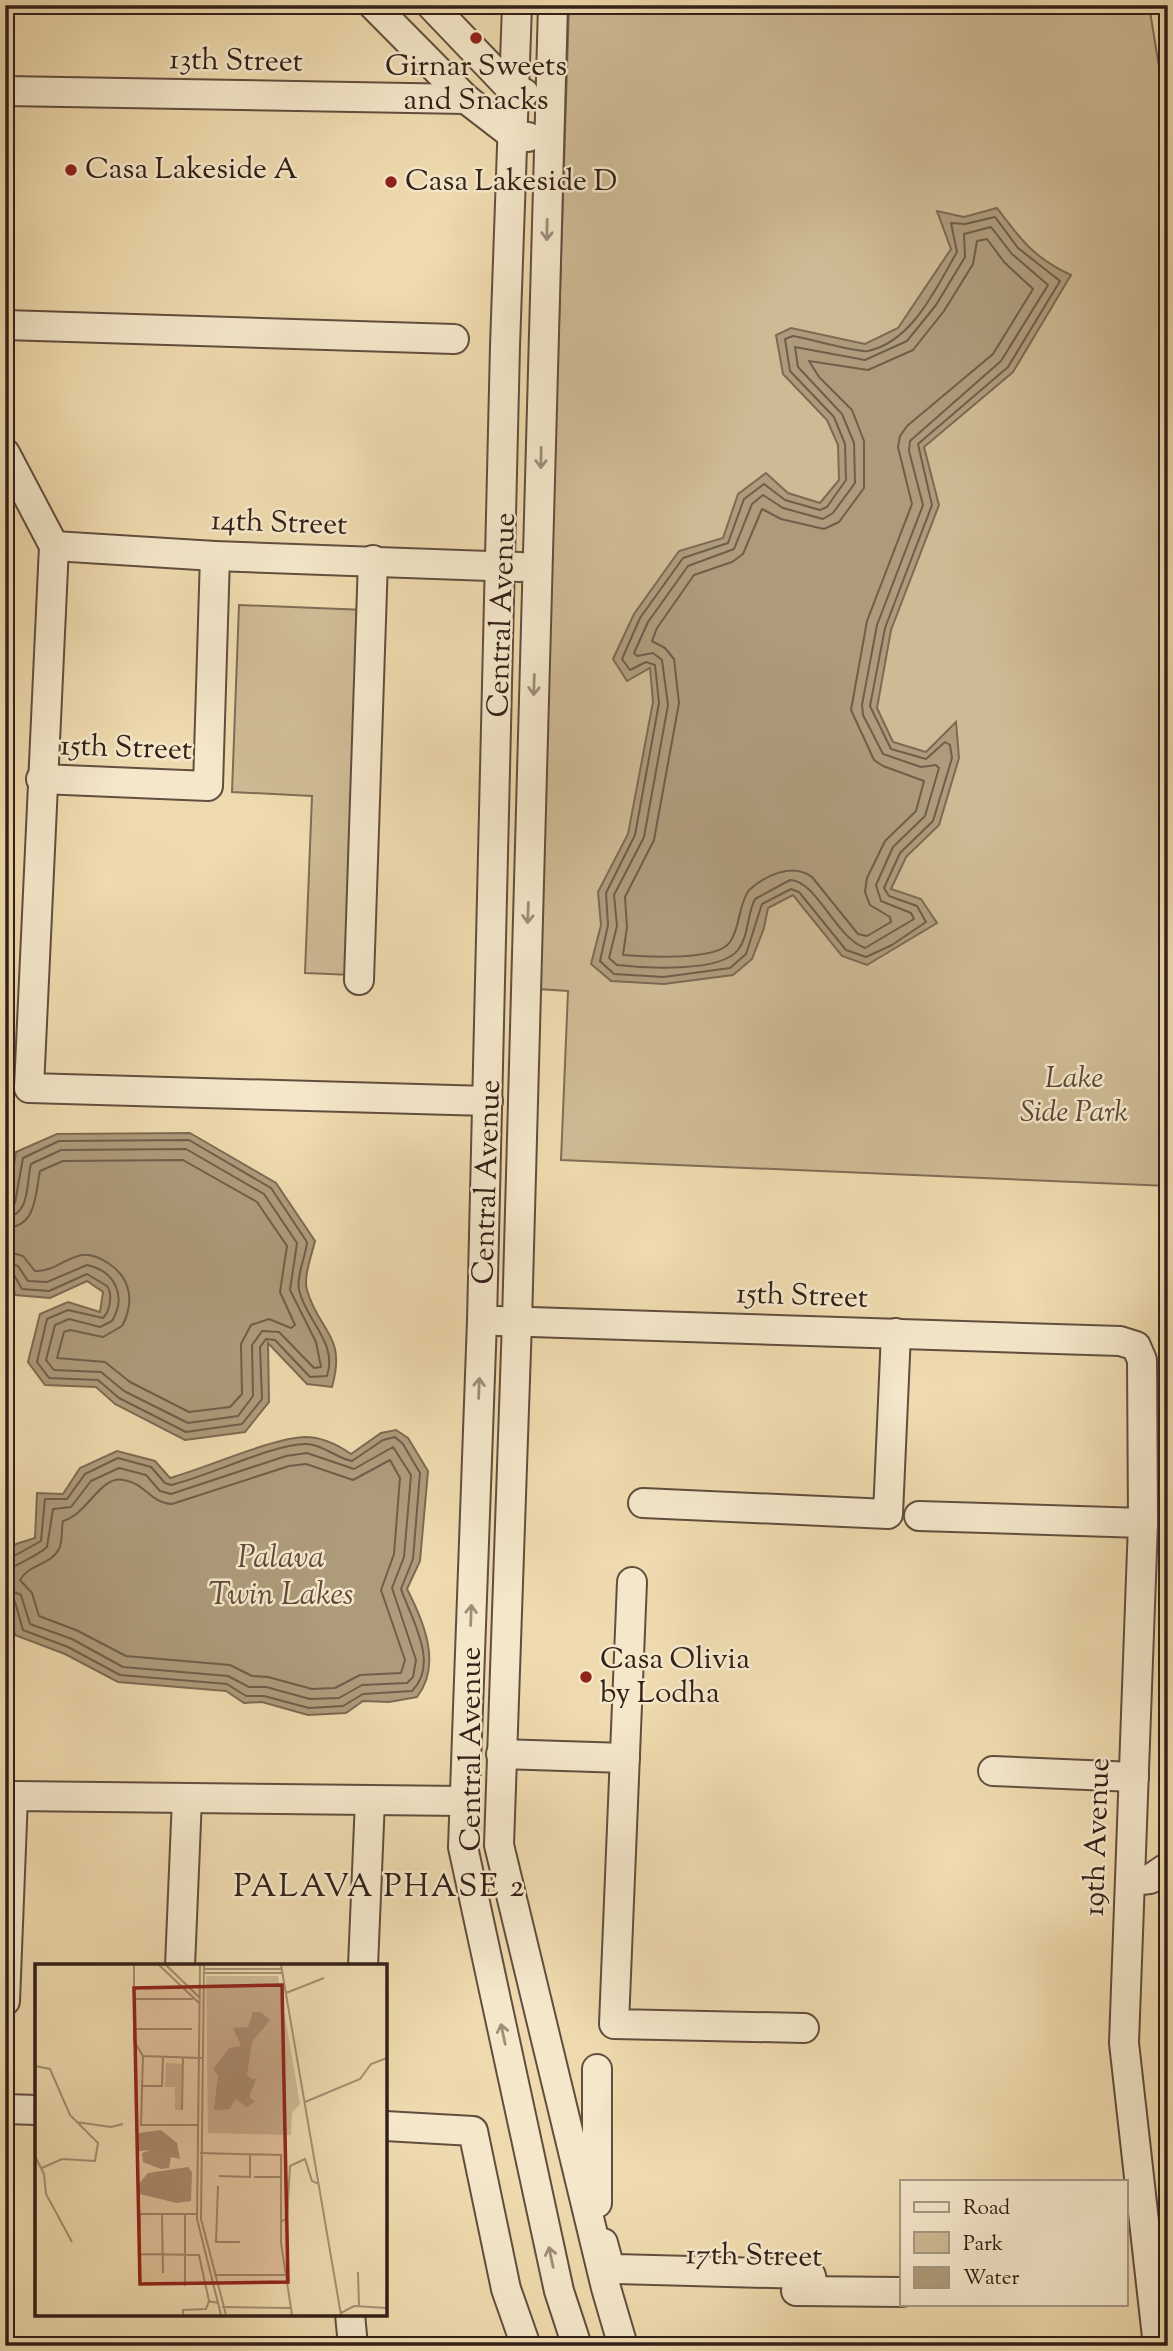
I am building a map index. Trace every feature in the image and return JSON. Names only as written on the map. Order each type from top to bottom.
[{"type":"street","points":[[373,5],[466,99],[514,136],[549,138]]},
{"type":"street","points":[[431,5],[515,93],[550,93]]},
{"type":"street","name":"Central Avenue","points":[[517,5],[505,346],[502,566],[482,1321],[463,1847],[559,2291],[577,2346]]},
{"type":"street","name":"Central Avenue","points":[[553,5],[517,1321],[499,1845],[606,2288],[623,2346]]},
{"type":"street","name":"13th Street","points":[[5,91],[466,99]]},
{"type":"street","points":[[5,325],[454,339]]},
{"type":"street","points":[[5,453],[54,546],[41,779],[29,1088],[488,1101]]},
{"type":"street","name":"14th Street","points":[[54,546],[215,556],[538,568]]},
{"type":"street","name":"15th Street","points":[[41,779],[208,786],[215,556]]},
{"type":"street","points":[[359,980],[373,560]]},
{"type":"street","name":"15th Street","points":[[482,1321],[1121,1341]]},
{"type":"street","points":[[643,1503],[888,1514],[896,1333]]},
{"type":"street","name":"19th Avenue","points":[[1121,1341],[1136,1346],[1142,1360],[1143,1524],[1124,2043],[1138,2295],[1158,2346]]},
{"type":"street","points":[[919,1516],[1143,1524]]},
{"type":"street","points":[[632,1582],[614,2024],[804,2028]]},
{"type":"street","points":[[501,1754],[625,1758]]},
{"type":"street","points":[[993,1771],[1134,1777]]},
{"type":"street","points":[[5,2001],[13,1796],[464,1801]]},
{"type":"street","points":[[180,1964],[187,1798]]},
{"type":"street","points":[[363,1964],[370,1800]]},
{"type":"street","points":[[1130,1881],[1150,1879],[1168,1867]]},
{"type":"street","points":[[597,2069],[597,2220],[609,2265],[626,2270],[805,2274],[811,2276],[814,2291]]},
{"type":"street","points":[[5,2109],[35,2110]]},
{"type":"street","points":[[387,2126],[473,2130],[506,2289],[526,2346]]},
{"type":"street","name":"17th Street","points":[[559,2291],[606,2288],[900,2292]]},
{"type":"street","points":[[349,2316],[353,2346]]},
{"type":"green space","name":"Lake Side Park","points":[[569,5],[1149,5],[1168,122],[1168,1186],[561,1160],[568,991],[538,989]]},
{"type":"green space","points":[[239,605],[366,610],[353,975],[305,973],[312,796],[232,792]]},
{"type":"water","points":[[997,208],[1029,247],[1047,262],[1071,275],[1013,372],[924,447],[939,505],[891,630],[877,708],[893,742],[926,752],[956,722],[959,758],[939,825],[906,857],[891,889],[921,899],[937,923],[867,965],[842,956],[793,895],[768,908],[764,928],[752,959],[733,975],[664,984],[611,981],[591,964],[601,925],[598,892],[628,834],[653,702],[650,668],[627,681],[613,659],[634,614],[679,551],[723,538],[738,494],[766,473],[788,493],[820,503],[839,480],[838,445],[827,420],[783,374],[776,335],[791,328],[865,344],[898,328],[951,249],[937,211],[964,217]]},
{"type":"water","points":[[190,1133],[276,1183],[315,1241],[306,1285],[312,1304],[334,1344],[336,1369],[332,1387],[307,1384],[268,1343],[269,1402],[245,1432],[185,1440],[115,1404],[96,1387],[45,1385],[28,1362],[40,1314],[68,1302],[100,1312],[103,1292],[87,1281],[50,1298],[15,1295],[10,1277],[7,1224],[16,1152],[57,1134]]},
{"type":"water","name":"Palava Twin Lakes","points":[[396,1430],[408,1438],[428,1471],[420,1561],[407,1589],[428,1643],[428,1671],[417,1697],[389,1702],[363,1701],[346,1713],[308,1715],[262,1702],[244,1703],[226,1691],[118,1682],[65,1654],[15,1635],[7,1575],[10,1553],[14,1545],[35,1538],[37,1493],[63,1494],[80,1468],[117,1451],[155,1461],[170,1478],[275,1442],[305,1437],[318,1438],[351,1454],[381,1433]]},
{"type":"place","name":"Girnar Sweets and Snacks","points":[[476,38]]},
{"type":"place","name":"Casa Lakeside A","points":[[71,170]]},
{"type":"place","name":"Casa Lakeside D","points":[[391,182]]},
{"type":"place","name":"Casa Olivia by Lodha","points":[[586,1677]]},
{"type":"district","name":"PALAVA PHASE 2","points":[[380,1888]]}]
